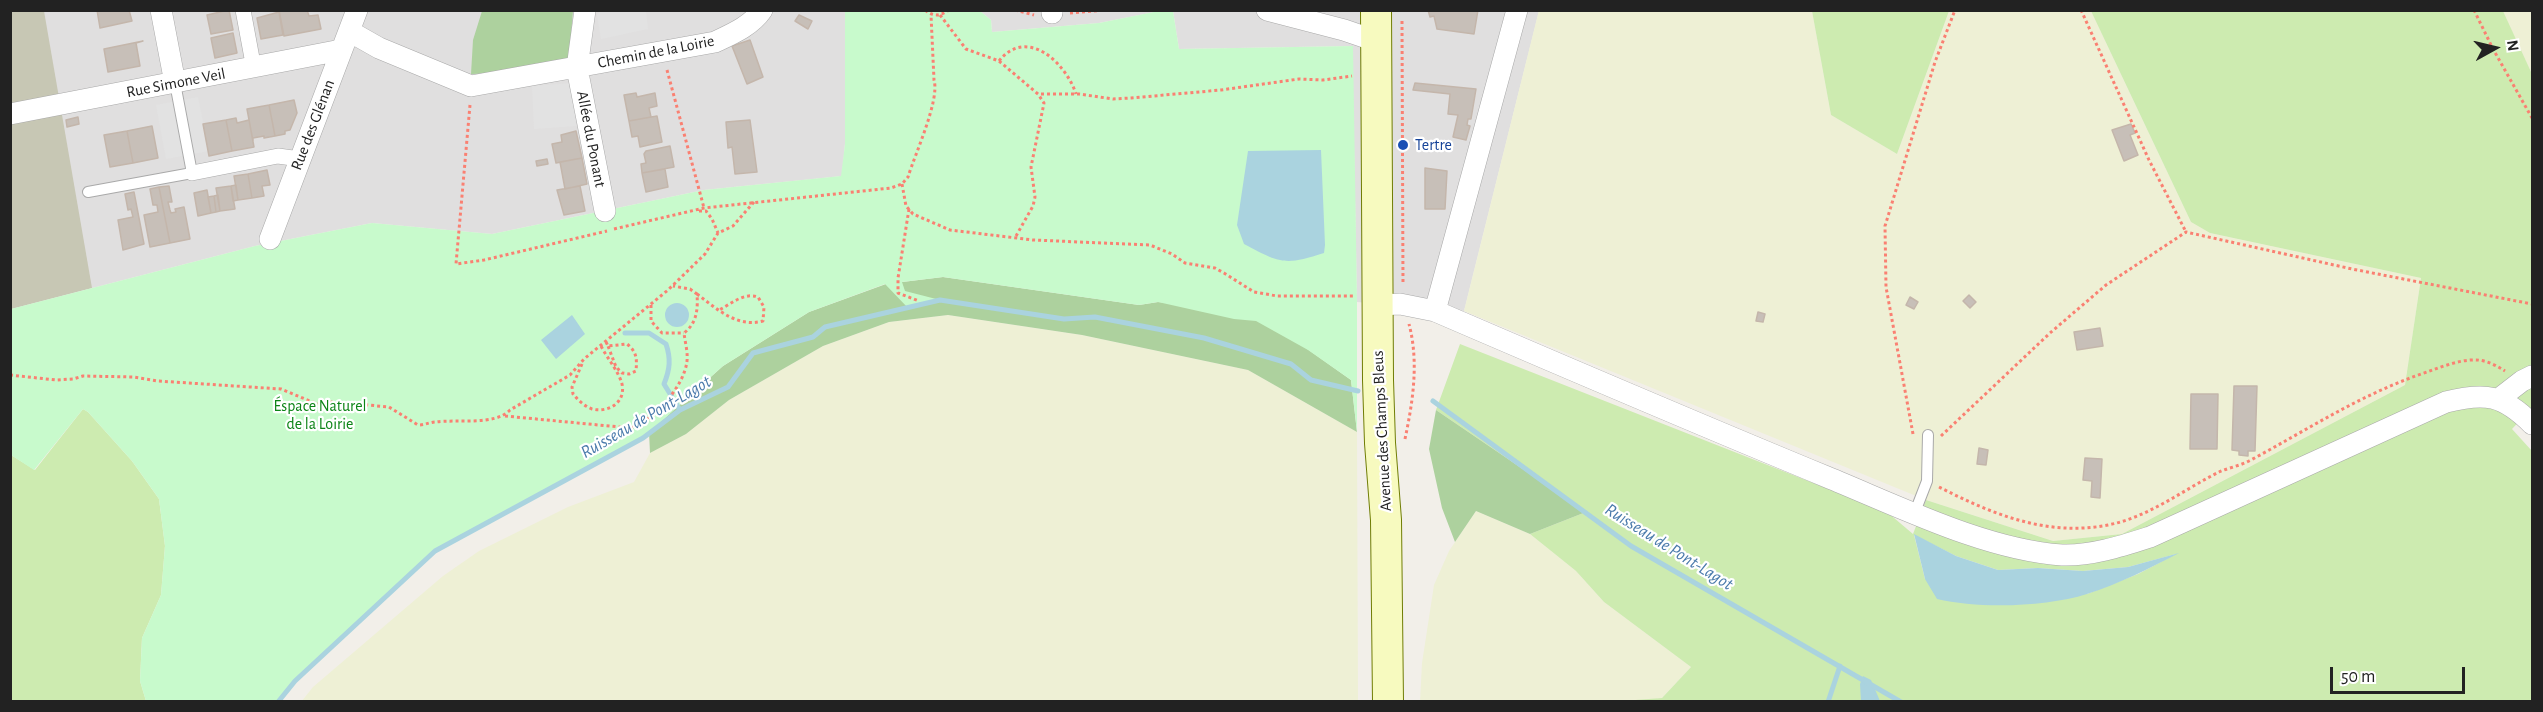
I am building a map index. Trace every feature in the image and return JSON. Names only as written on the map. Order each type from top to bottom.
[{"type":"main road","name":"Avenue des Champs Bleus","points":[[1376,10],[1383,303]]},
{"type":"main road","name":"Avenue des Champs Bleus","points":[[1388,702],[1386,520],[1380,443],[1390,10]]},
{"type":"main road","name":"Avenue des Champs Bleus","points":[[1376,41],[1385,41],[1385,64],[1390,72]]},
{"type":"street","points":[[161,10],[175,83]]},
{"type":"street","points":[[243,10],[254,69]]},
{"type":"street","name":"Rue des Glénan","points":[[270,239],[357,10]]},
{"type":"street","name":"Allée du Ponant","points":[[585,10],[577,68],[605,211]]},
{"type":"street","name":"Chemin de la Loirie","points":[[471,86],[715,42],[737,32],[762,10]]},
{"type":"street","points":[[1267,10],[1344,30],[1376,41]]},
{"type":"street","points":[[1435,311],[1517,10]]},
{"type":"street","points":[[345,41],[379,48],[471,86]]},
{"type":"street","name":"Rue Simone Veil","points":[[10,114],[254,69],[345,41]]},
{"type":"street","points":[[192,173],[278,156],[300,159]]},
{"type":"street","points":[[1383,303],[1435,311],[1670,412],[1915,512],[2008,546],[2064,555],[2107,550],[2150,537],[2428,408],[2465,397],[2499,398],[2520,412],[2532,424]]},
{"type":"street","points":[[2499,398],[2527,378]]},
{"type":"lane","points":[[88,192],[192,173],[175,83]]},
{"type":"lane","points":[[1915,512],[1928,481],[1928,435]]},
{"type":"path","points":[[925,10],[931,15],[940,15],[949,10]]},
{"type":"path","points":[[1015,10],[1037,16],[1052,12],[1105,10]]},
{"type":"path","points":[[902,184],[906,206],[909,209],[925,221],[950,230],[1016,236],[1033,240],[1150,245],[1172,254],[1185,263],[1215,268],[1254,292],[1277,296],[1383,303],[1402,10]]},
{"type":"path","points":[[1955,10],[1935,62],[1885,226],[1884,242],[1886,287],[1911,429],[1915,438],[1929,448],[2050,333],[2106,285],[2186,232],[2352,269],[2532,304]]},
{"type":"path","points":[[2081,10],[2149,160],[2186,232]]},
{"type":"path","points":[[2474,10],[2532,118]]},
{"type":"path","points":[[471,86],[456,264],[484,261],[704,208],[872,191],[902,184],[908,177],[934,105],[936,88],[931,15]]},
{"type":"path","points":[[940,15],[966,49],[999,61],[1038,94],[1044,104],[1031,167],[1035,197],[1033,206],[1016,236]]},
{"type":"path","points":[[999,61],[1007,52],[1019,45],[1034,48],[1055,62],[1072,84],[1076,94]]},
{"type":"path","points":[[663,53],[704,208]]},
{"type":"path","points":[[1038,94],[1131,98],[1221,90],[1299,79],[1323,80],[1358,74]]},
{"type":"path","points":[[607,344],[672,286],[705,254],[718,233],[733,226],[754,202]]},
{"type":"path","points":[[909,209],[898,278],[898,293],[920,301]]},
{"type":"path","points":[[694,210],[706,211],[718,233]]},
{"type":"path","points":[[672,286],[690,289],[719,310],[735,320],[754,324],[763,321],[765,315],[758,297],[753,295],[744,296],[719,310]]},
{"type":"path","points":[[652,303],[651,321],[654,327],[662,333],[684,333],[695,320],[697,294]]},
{"type":"path","points":[[10,375],[56,380],[73,380],[83,376],[134,377],[158,381],[281,389],[318,404],[333,402],[389,407],[418,425],[505,416],[630,428],[652,416],[678,385],[687,361],[684,333]]},
{"type":"path","points":[[505,416],[510,410],[570,375],[601,346],[607,344],[627,344],[634,350],[637,360],[636,371],[630,374],[622,373],[616,367],[607,344]]},
{"type":"path","points":[[584,360],[576,374],[573,394],[590,408],[609,409],[618,404],[622,395],[622,383],[601,346]]},
{"type":"path","points":[[1928,481],[1977,506],[2013,520],[2073,528],[2109,525],[2141,514],[2220,472],[2246,463],[2361,397],[2409,378],[2470,360],[2493,363],[2527,378]]},
{"type":"shaded area","points":[[1539,10],[1812,11],[1831,115],[1897,154],[1949,11],[2091,11],[2191,222],[2210,233],[2421,278],[2405,385],[2122,534],[2053,541],[1926,500],[1464,311]]},
{"type":"shaded area","points":[[11,11],[845,11],[845,144],[842,176],[704,190],[492,234],[372,223],[255,246],[11,309]]},
{"type":"shaded area","points":[[11,11],[44,11],[92,288],[11,309]]},
{"type":"shaded area","points":[[600,11],[646,11],[648,29],[601,39],[597,15]]},
{"type":"shaded area","points":[[980,11],[1160,11],[1099,23],[992,32],[991,20]]},
{"type":"shaded area","points":[[1173,11],[1539,11],[1464,311],[1357,302],[1352,46],[1179,49]]},
{"type":"shaded area","points":[[2503,11],[2532,11],[2532,74],[2520,49]]},
{"type":"shaded area","points":[[573,83],[576,126],[534,129],[532,86]]},
{"type":"shaded area","points":[[198,97],[209,151],[166,159],[156,105]]},
{"type":"shaded area","points":[[948,315],[1082,335],[1248,370],[1357,432],[1358,701],[301,702],[313,687],[443,576],[479,551],[568,507],[634,482],[650,453],[686,434],[729,400],[823,346],[889,322]]},
{"type":"shaded area","points":[[1476,511],[1530,534],[1576,571],[1604,602],[1691,667],[1662,698],[1642,701],[1420,702],[1422,663],[1434,585],[1449,551]]},
{"type":"green space","points":[[482,11],[573,11],[569,60],[507,73],[471,74],[473,40]]},
{"type":"green space","name":"Éspace Naturel de la Loirie","points":[[845,11],[980,11],[991,20],[992,32],[1099,23],[1159,11],[1173,11],[1179,49],[1353,46],[1357,432],[1351,380],[1308,350],[1256,321],[1234,319],[1158,302],[1139,305],[943,277],[902,282],[905,291],[940,300],[908,308],[885,284],[809,312],[723,366],[643,438],[435,551],[295,681],[278,702],[146,701],[140,681],[142,638],[161,595],[165,546],[159,499],[132,461],[83,409],[34,470],[11,455],[11,309],[255,246],[372,223],[492,234],[704,190],[841,176],[845,144]]},
{"type":"green space","points":[[1812,11],[1949,11],[1897,154],[1831,115]]},
{"type":"green space","points":[[2091,11],[2503,11],[2532,74],[2532,408],[2512,429],[2532,451],[2532,701],[1622,701],[1662,698],[1691,667],[1604,602],[1576,571],[1530,534],[1586,512],[1436,410],[1460,344],[1887,512],[1913,534],[1926,500],[2053,541],[2122,534],[2405,385],[2421,278],[2210,233],[2191,222]],"holes":[[[1914,535],[1956,556],[1998,570],[2038,568],[2083,571],[2128,567],[2176,554],[2138,574],[2087,594],[1925,579]]]},
{"type":"green space","points":[[943,277],[1139,305],[1158,302],[1254,311],[1351,380],[1357,432],[1248,370],[1082,335],[948,315],[889,322],[823,346],[729,400],[686,434],[650,453],[649,432],[723,366],[809,312],[886,284]]},
{"type":"green space","points":[[83,409],[132,461],[159,499],[165,546],[161,595],[142,638],[140,681],[146,701],[11,702],[11,455],[35,470]]},
{"type":"green space","points":[[1436,410],[1586,512],[1530,534],[1476,511],[1455,542],[1442,508],[1429,449]]},
{"type":"water","points":[[1321,150],[1324,253],[1300,260],[1282,260],[1244,244],[1237,225],[1248,151]]},
{"type":"water","points":[[677,303],[682,304],[688,310],[688,320],[682,326],[677,327],[672,326],[666,320],[665,315],[666,310],[672,304]]},
{"type":"water","points":[[572,315],[585,334],[556,359],[541,340]]},
{"type":"water","points":[[1914,534],[1956,556],[1998,570],[2038,568],[2083,571],[2128,567],[2179,553],[2123,581],[2071,598],[2033,604],[1972,604],[1937,599],[1925,579]]},
{"type":"water","points":[[1863,676],[1871,680],[1880,701],[1861,701],[1860,684]]},
{"type":"building","points":[[97,10],[129,10],[132,21],[100,28]]},
{"type":"building","points":[[229,10],[233,30],[211,34],[207,15]]},
{"type":"building","points":[[279,10],[307,10],[309,16],[318,15],[321,29],[284,36]]},
{"type":"building","points":[[1428,10],[1478,10],[1474,34],[1437,29],[1434,16],[1430,17]]},
{"type":"building","points":[[279,12],[283,35],[261,39],[257,18]]},
{"type":"building","points":[[799,15],[812,21],[808,29],[795,21]]},
{"type":"building","points":[[233,33],[237,53],[215,58],[211,38]]},
{"type":"building","points":[[750,40],[763,77],[747,84],[732,46]]},
{"type":"building","points":[[143,41],[136,43],[140,66],[108,72],[104,49]]},
{"type":"building","points":[[1415,83],[1476,89],[1471,119],[1468,119],[1467,125],[1470,126],[1466,140],[1453,137],[1458,115],[1448,114],[1450,94],[1413,90]]},
{"type":"building","points":[[636,93],[637,97],[655,93],[657,106],[649,108],[651,117],[629,121],[624,95]]},
{"type":"building","points":[[294,100],[297,113],[290,130],[285,131],[285,134],[275,136],[269,105]]},
{"type":"building","points":[[269,105],[275,136],[253,138],[253,141],[247,109]]},
{"type":"building","points":[[657,116],[662,142],[640,147],[638,136],[632,137],[629,121]]},
{"type":"building","points":[[78,117],[79,124],[67,127],[66,120]]},
{"type":"building","points":[[236,118],[237,123],[249,120],[254,147],[232,151],[226,120]]},
{"type":"building","points":[[226,120],[232,151],[209,156],[203,124]]},
{"type":"building","points":[[750,120],[757,172],[735,174],[732,147],[728,148],[726,122]]},
{"type":"building","points":[[2131,124],[2135,133],[2130,135],[2138,155],[2124,161],[2112,130]]},
{"type":"building","points":[[152,126],[158,158],[133,163],[127,131]]},
{"type":"building","points":[[127,131],[133,163],[110,167],[104,135]]},
{"type":"building","points":[[576,131],[582,158],[556,163],[552,144],[562,142],[561,135]]},
{"type":"building","points":[[670,146],[674,167],[642,173],[641,164],[646,163],[644,154],[646,151]]},
{"type":"building","points":[[582,158],[587,184],[565,189],[560,162]]},
{"type":"building","points":[[547,159],[548,164],[537,166],[536,161]]},
{"type":"building","points":[[1425,168],[1447,171],[1445,209],[1425,209]]},
{"type":"building","points":[[665,169],[668,187],[646,192],[642,173]]},
{"type":"building","points":[[267,170],[270,185],[262,186],[264,196],[252,198],[248,174]]},
{"type":"building","points":[[248,174],[252,198],[238,200],[234,176]]},
{"type":"building","points":[[236,185],[238,200],[233,201],[231,186]]},
{"type":"building","points":[[169,186],[172,202],[168,202],[171,213],[176,212],[175,209],[184,207],[190,239],[170,243],[159,187]]},
{"type":"building","points":[[231,186],[235,209],[220,211],[216,188]]},
{"type":"building","points":[[580,186],[585,211],[564,215],[557,190]]},
{"type":"building","points":[[159,187],[170,243],[150,247],[144,215],[158,212],[157,205],[153,205],[150,189]]},
{"type":"building","points":[[207,190],[211,213],[198,216],[194,193]]},
{"type":"building","points":[[134,192],[144,244],[123,250],[118,220],[133,217],[131,209],[128,210],[125,194]]},
{"type":"building","points":[[218,195],[220,211],[216,212],[214,196]]},
{"type":"building","points":[[214,196],[216,212],[211,213],[208,197]]},
{"type":"building","points":[[1969,295],[1976,302],[1970,308],[1963,301]]},
{"type":"building","points":[[1910,297],[1918,302],[1914,309],[1906,305]]},
{"type":"building","points":[[1758,312],[1765,314],[1763,322],[1756,321]]},
{"type":"building","points":[[2100,328],[2103,346],[2077,350],[2074,332]]},
{"type":"building","points":[[2234,386],[2257,386],[2255,451],[2248,451],[2248,456],[2239,455],[2239,451],[2232,450]]},
{"type":"building","points":[[2191,394],[2218,394],[2217,449],[2190,449]]},
{"type":"building","points":[[1979,448],[1988,450],[1986,465],[1977,464]]},
{"type":"building","points":[[2085,458],[2102,459],[2100,498],[2091,497],[2092,481],[2083,480]]},
{"type":"waterway","name":"Ruisseau de Pont-Lagot","points":[[278,702],[295,681],[435,551],[643,438],[680,410],[728,387],[753,353],[813,337],[825,327],[940,300],[1064,319],[1095,317],[1204,338],[1291,364],[1311,380],[1358,391]]},
{"type":"waterway","points":[[625,333],[649,333],[666,344],[669,364],[664,384],[680,410]]},
{"type":"waterway","name":"Ruisseau de Pont-Lagot","points":[[1433,401],[1631,546],[1901,702]]},
{"type":"waterway","points":[[1828,702],[1840,666]]},
{"type":"place","name":"Tertre","points":[[1403,145]]}]
